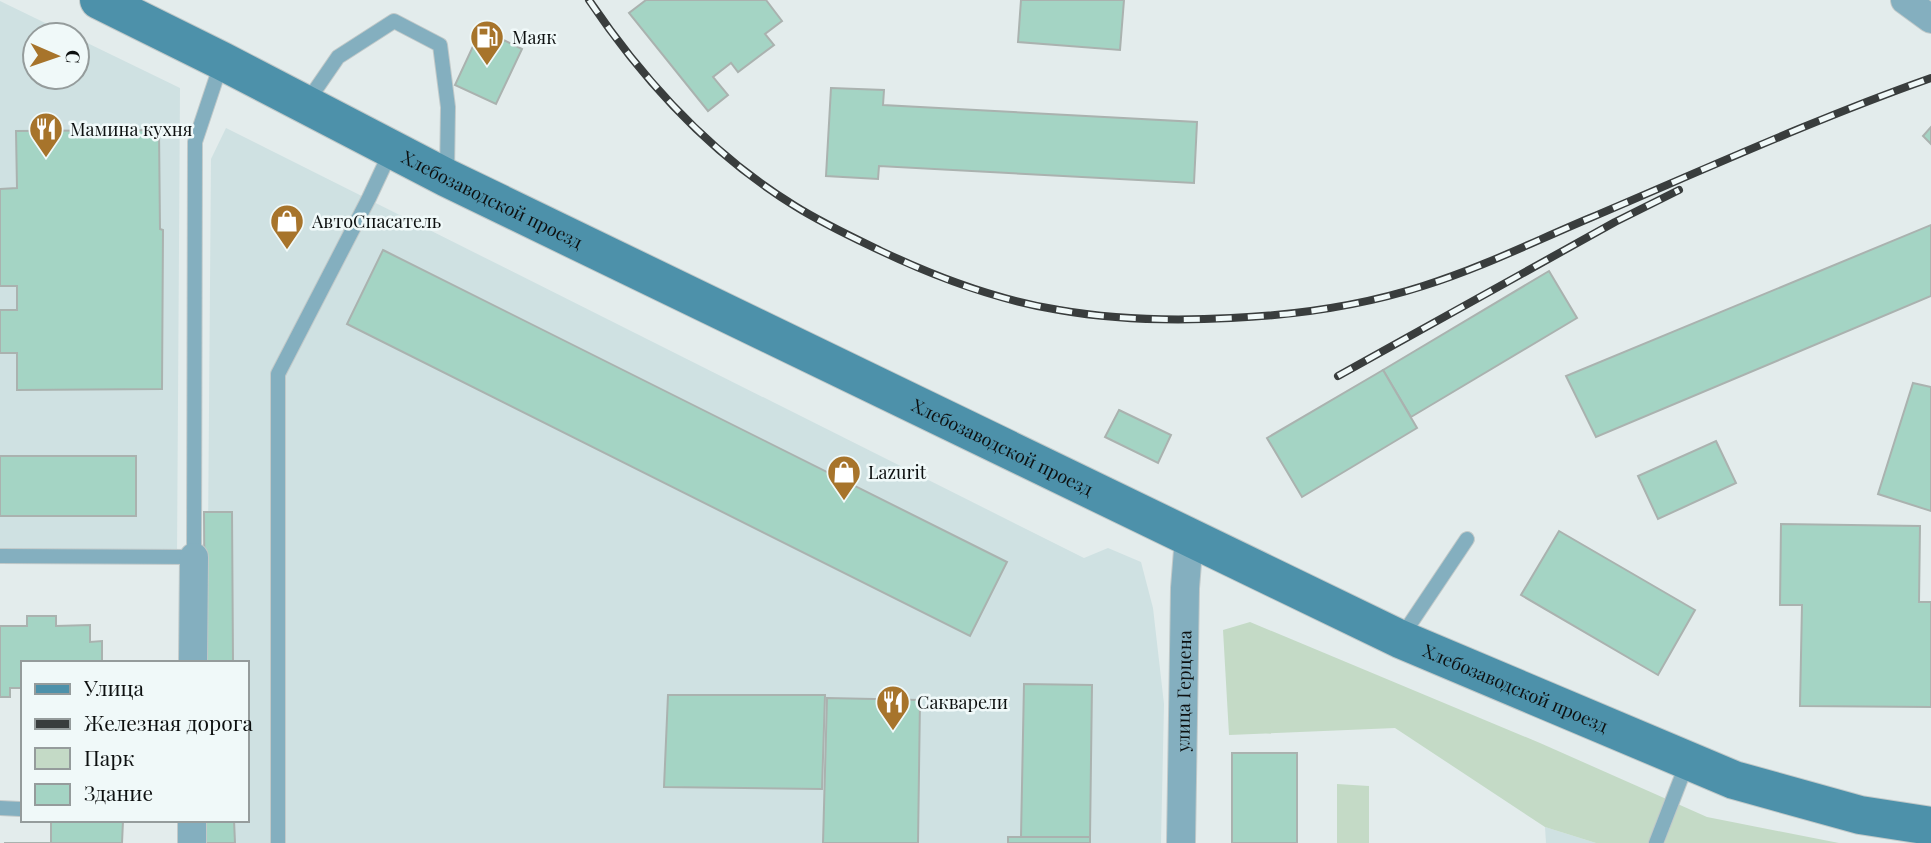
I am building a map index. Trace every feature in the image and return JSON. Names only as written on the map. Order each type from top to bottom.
[{"type":"street","name":"Хлебозаводской проезд","points":[[99,0],[447,178],[1400,639],[1734,780],[1860,815],[1931,826]]},
{"type":"street","points":[[1905,0],[1931,19]]},
{"type":"street","name":"улица Герцена","points":[[1181,843],[1185,602],[1189,538]]},
{"type":"street","points":[[193,661],[194,558]]},
{"type":"street","points":[[192,822],[192,843]]},
{"type":"lane","points":[[305,105],[338,57],[394,22],[440,45],[448,107],[447,178]]},
{"type":"lane","points":[[0,556],[194,558],[195,142],[222,61]]},
{"type":"lane","points":[[278,843],[278,374],[369,198],[391,149]]},
{"type":"lane","points":[[1400,639],[1467,538]]},
{"type":"lane","points":[[1656,843],[1688,761]]},
{"type":"lane","points":[[0,808],[20,809]]},
{"type":"shaded area","points":[[0,1],[41,21],[21,21],[21,91],[91,91],[91,45],[180,88],[177,558],[0,556]]},
{"type":"shaded area","points":[[226,128],[1084,558],[1108,548],[1141,562],[1153,608],[1164,704],[1161,843],[205,843],[205,822],[248,822],[248,661],[207,661],[211,159]]},
{"type":"shaded area","points":[[1545,827],[1596,843],[1546,843]]},
{"type":"green space","points":[[1250,622],[1540,743],[1707,817],[1839,843],[1596,843],[1545,827],[1395,728],[1229,735],[1223,630]]},
{"type":"green space","points":[[1337,784],[1369,786],[1369,843],[1337,843]]},
{"type":"building","points":[[646,0],[766,0],[782,21],[765,34],[774,45],[738,72],[731,63],[713,77],[728,95],[708,111],[629,13]]},
{"type":"building","points":[[1021,0],[1124,0],[1120,50],[1018,42]]},
{"type":"building","points":[[481,29],[522,49],[496,104],[455,85]]},
{"type":"building","points":[[831,88],[884,90],[883,105],[1197,122],[1194,183],[879,166],[878,179],[826,176]]},
{"type":"building","points":[[1931,127],[1931,144],[1923,136]]},
{"type":"building","points":[[159,130],[160,229],[163,230],[162,389],[17,390],[17,353],[0,353],[0,310],[17,310],[17,286],[0,286],[0,189],[17,188],[16,131]]},
{"type":"building","points":[[1931,225],[1931,296],[1596,437],[1566,376]]},
{"type":"building","points":[[383,250],[1007,562],[970,636],[347,324]]},
{"type":"building","points":[[1549,271],[1577,318],[1411,417],[1383,370]]},
{"type":"building","points":[[1383,370],[1417,428],[1302,497],[1267,438]]},
{"type":"building","points":[[1913,383],[1931,387],[1931,511],[1878,494]]},
{"type":"building","points":[[1119,410],[1171,435],[1158,463],[1105,437]]},
{"type":"building","points":[[1716,441],[1736,483],[1658,519],[1638,476]]},
{"type":"building","points":[[0,456],[136,456],[136,516],[0,516]]},
{"type":"building","points":[[204,512],[232,512],[233,661],[205,661]]},
{"type":"building","points":[[1781,524],[1920,526],[1919,602],[1931,602],[1931,707],[1800,706],[1802,605],[1780,605]]},
{"type":"building","points":[[1559,531],[1695,610],[1658,675],[1521,595]]},
{"type":"building","points":[[27,616],[56,616],[56,626],[90,625],[90,642],[102,641],[102,661],[21,661],[21,688],[10,688],[10,697],[0,697],[0,626],[27,626]]},
{"type":"building","points":[[1024,684],[1092,685],[1090,837],[1021,837]]},
{"type":"building","points":[[668,695],[825,695],[822,789],[664,787]]},
{"type":"building","points":[[827,698],[920,700],[918,843],[823,843]]},
{"type":"building","points":[[1232,753],[1297,753],[1297,843],[1232,843]]},
{"type":"building","points":[[51,822],[123,822],[122,843],[51,843]]},
{"type":"building","points":[[206,822],[234,822],[235,843],[206,843]]},
{"type":"building","points":[[1008,837],[1090,837],[1090,843],[1008,843]]},
{"type":"railway","points":[[589,0],[632,59],[681,114],[735,164],[805,212],[902,261],[968,287],[1036,306],[1123,318],[1188,319],[1280,315],[1352,304],[1400,293],[1487,263],[1717,163],[1931,78]]},
{"type":"railway","points":[[1338,376],[1615,222],[1679,190]]},
{"type":"place","name":"Маяк","points":[[487,67]]},
{"type":"place","name":"Мамина кухня","points":[[46,159]]},
{"type":"place","name":"АвтоСпасатель","points":[[287,251]]},
{"type":"place","name":"Lazurit","points":[[844,502]]},
{"type":"place","name":"Сакварели","points":[[893,732]]}]
